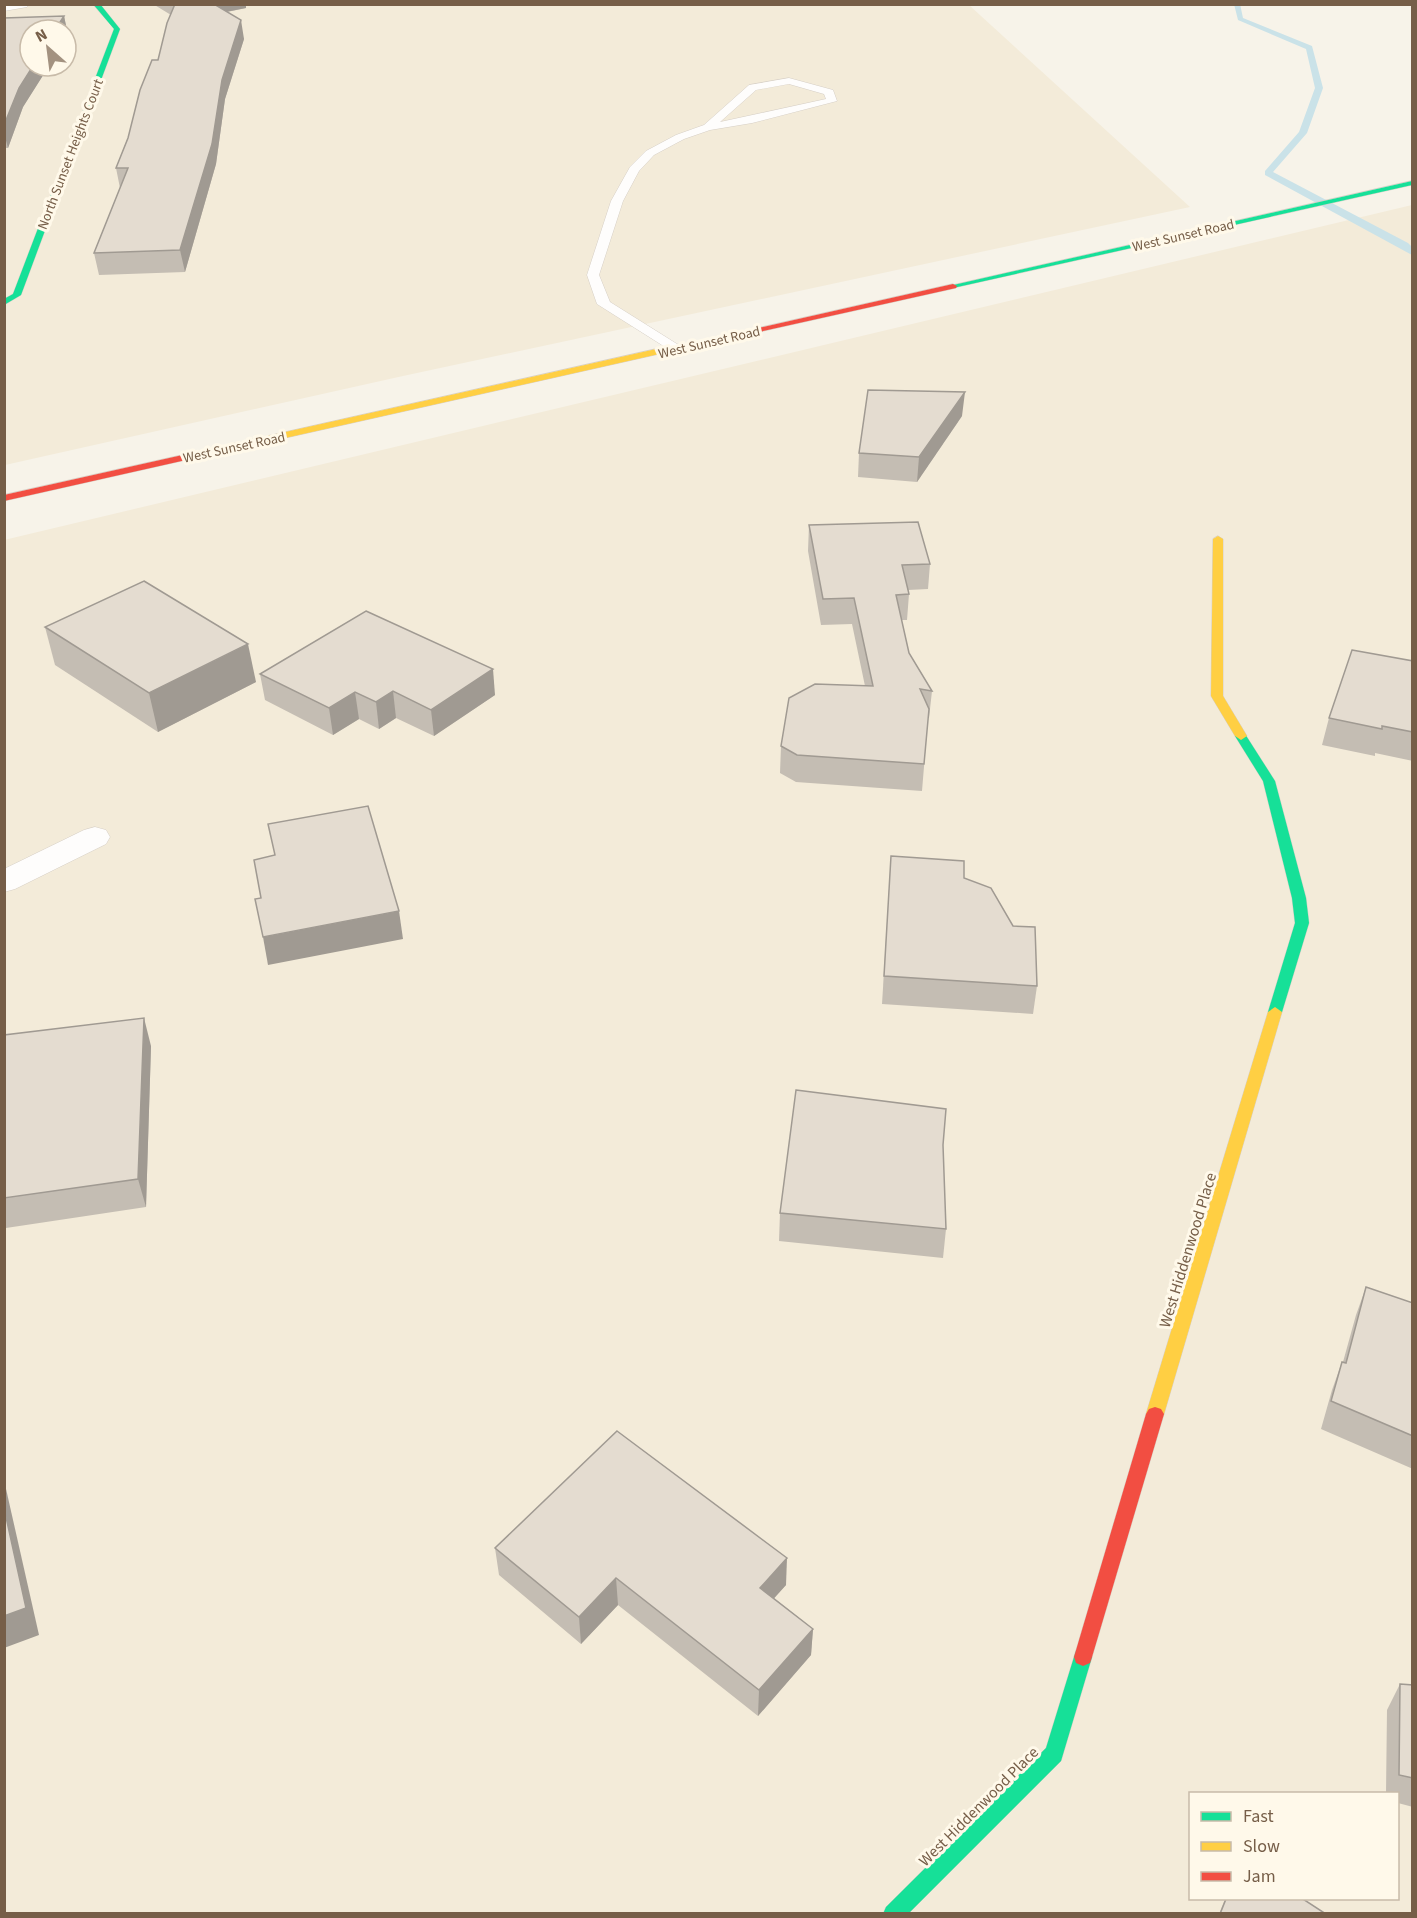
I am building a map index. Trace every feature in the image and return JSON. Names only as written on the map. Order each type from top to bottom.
[{"type":"street","points":[[4,7],[22,4]]},
{"type":"street","name":"North Sunset Heights Court","points":[[4,303],[17,295],[117,29],[96,4]]},
{"type":"street","name":"West Sunset Road","points":[[4,498],[1413,183]]},
{"type":"street","name":"West Hiddenwood Place","points":[[893,1914],[1054,1754],[1302,923],[1299,898],[1269,781],[1217,696],[1218,539]]},
{"type":"street","points":[[4,882],[95,837]]},
{"type":"lane","points":[[678,349],[603,304],[592,275],[617,201],[634,169],[650,153],[680,137],[708,127],[752,120],[832,101],[829,92],[789,81],[753,87],[708,127]]},
{"type":"shaded area","points":[[4,5],[969,5],[1190,207],[403,376],[5,465]]},
{"type":"shaded area","points":[[1412,205],[1412,1913],[5,1913],[4,540]]},
{"type":"building","points":[[175,4],[214,4],[241,20],[222,80],[212,144],[180,250],[94,253],[128,168],[116,168],[128,138],[140,90],[152,60],[158,60],[167,23]]},
{"type":"building","points":[[64,16],[63,18],[18,18],[18,78],[25,78],[4,125],[4,18]]},
{"type":"building","points":[[868,390],[965,392],[919,457],[859,453]]},
{"type":"building","points":[[918,522],[930,564],[902,565],[909,594],[896,595],[909,653],[932,691],[920,689],[929,709],[924,764],[797,755],[781,746],[789,698],[815,684],[873,686],[854,598],[823,599],[809,525]]},
{"type":"building","points":[[144,581],[248,644],[149,693],[45,627]]},
{"type":"building","points":[[366,611],[493,669],[431,710],[393,691],[376,702],[355,692],[329,708],[260,674]]},
{"type":"building","points":[[1352,650],[1413,661],[1413,732],[1382,726],[1382,729],[1329,718]]},
{"type":"building","points":[[368,806],[399,911],[263,937],[255,899],[261,898],[254,860],[275,855],[268,824]]},
{"type":"building","points":[[891,856],[964,861],[964,878],[991,888],[1013,926],[1035,927],[1037,986],[884,976]]},
{"type":"building","points":[[144,1018],[138,1179],[4,1198],[4,1035]]},
{"type":"building","points":[[796,1090],[946,1109],[943,1145],[946,1229],[780,1213]]},
{"type":"building","points":[[1366,1287],[1413,1303],[1413,1436],[1331,1401],[1342,1362],[1346,1363]]},
{"type":"building","points":[[617,1431],[787,1558],[760,1588],[813,1629],[759,1690],[616,1578],[579,1617],[495,1548]]},
{"type":"building","points":[[4,1508],[26,1608],[4,1616]]},
{"type":"building","points":[[1400,1684],[1413,1685],[1413,1778],[1399,1775]]},
{"type":"building","points":[[1226,1900],[1305,1900],[1326,1914],[1220,1914]]},
{"type":"waterway","points":[[1237,4],[1240,19],[1309,48],[1319,88],[1303,133],[1268,173],[1405,245],[1412,252]]},
{"type":"traffic: fast","points":[[4,303],[17,295],[117,29],[96,4]]},
{"type":"traffic: fast","points":[[953,286],[1412,183]]},
{"type":"traffic: fast","points":[[1241,736],[1269,781],[1299,898],[1302,923],[1275,1012]]},
{"type":"traffic: fast","points":[[893,1914],[1054,1754],[1083,1657]]},
{"type":"traffic: slow","points":[[254,442],[665,350]]},
{"type":"traffic: slow","points":[[1218,539],[1217,696],[1241,736]]},
{"type":"traffic: slow","points":[[1155,1414],[1275,1012]]},
{"type":"traffic: jam","points":[[665,350],[953,286]]},
{"type":"traffic: jam","points":[[4,498],[254,442]]},
{"type":"traffic: jam","points":[[1083,1657],[1155,1414]]}]
